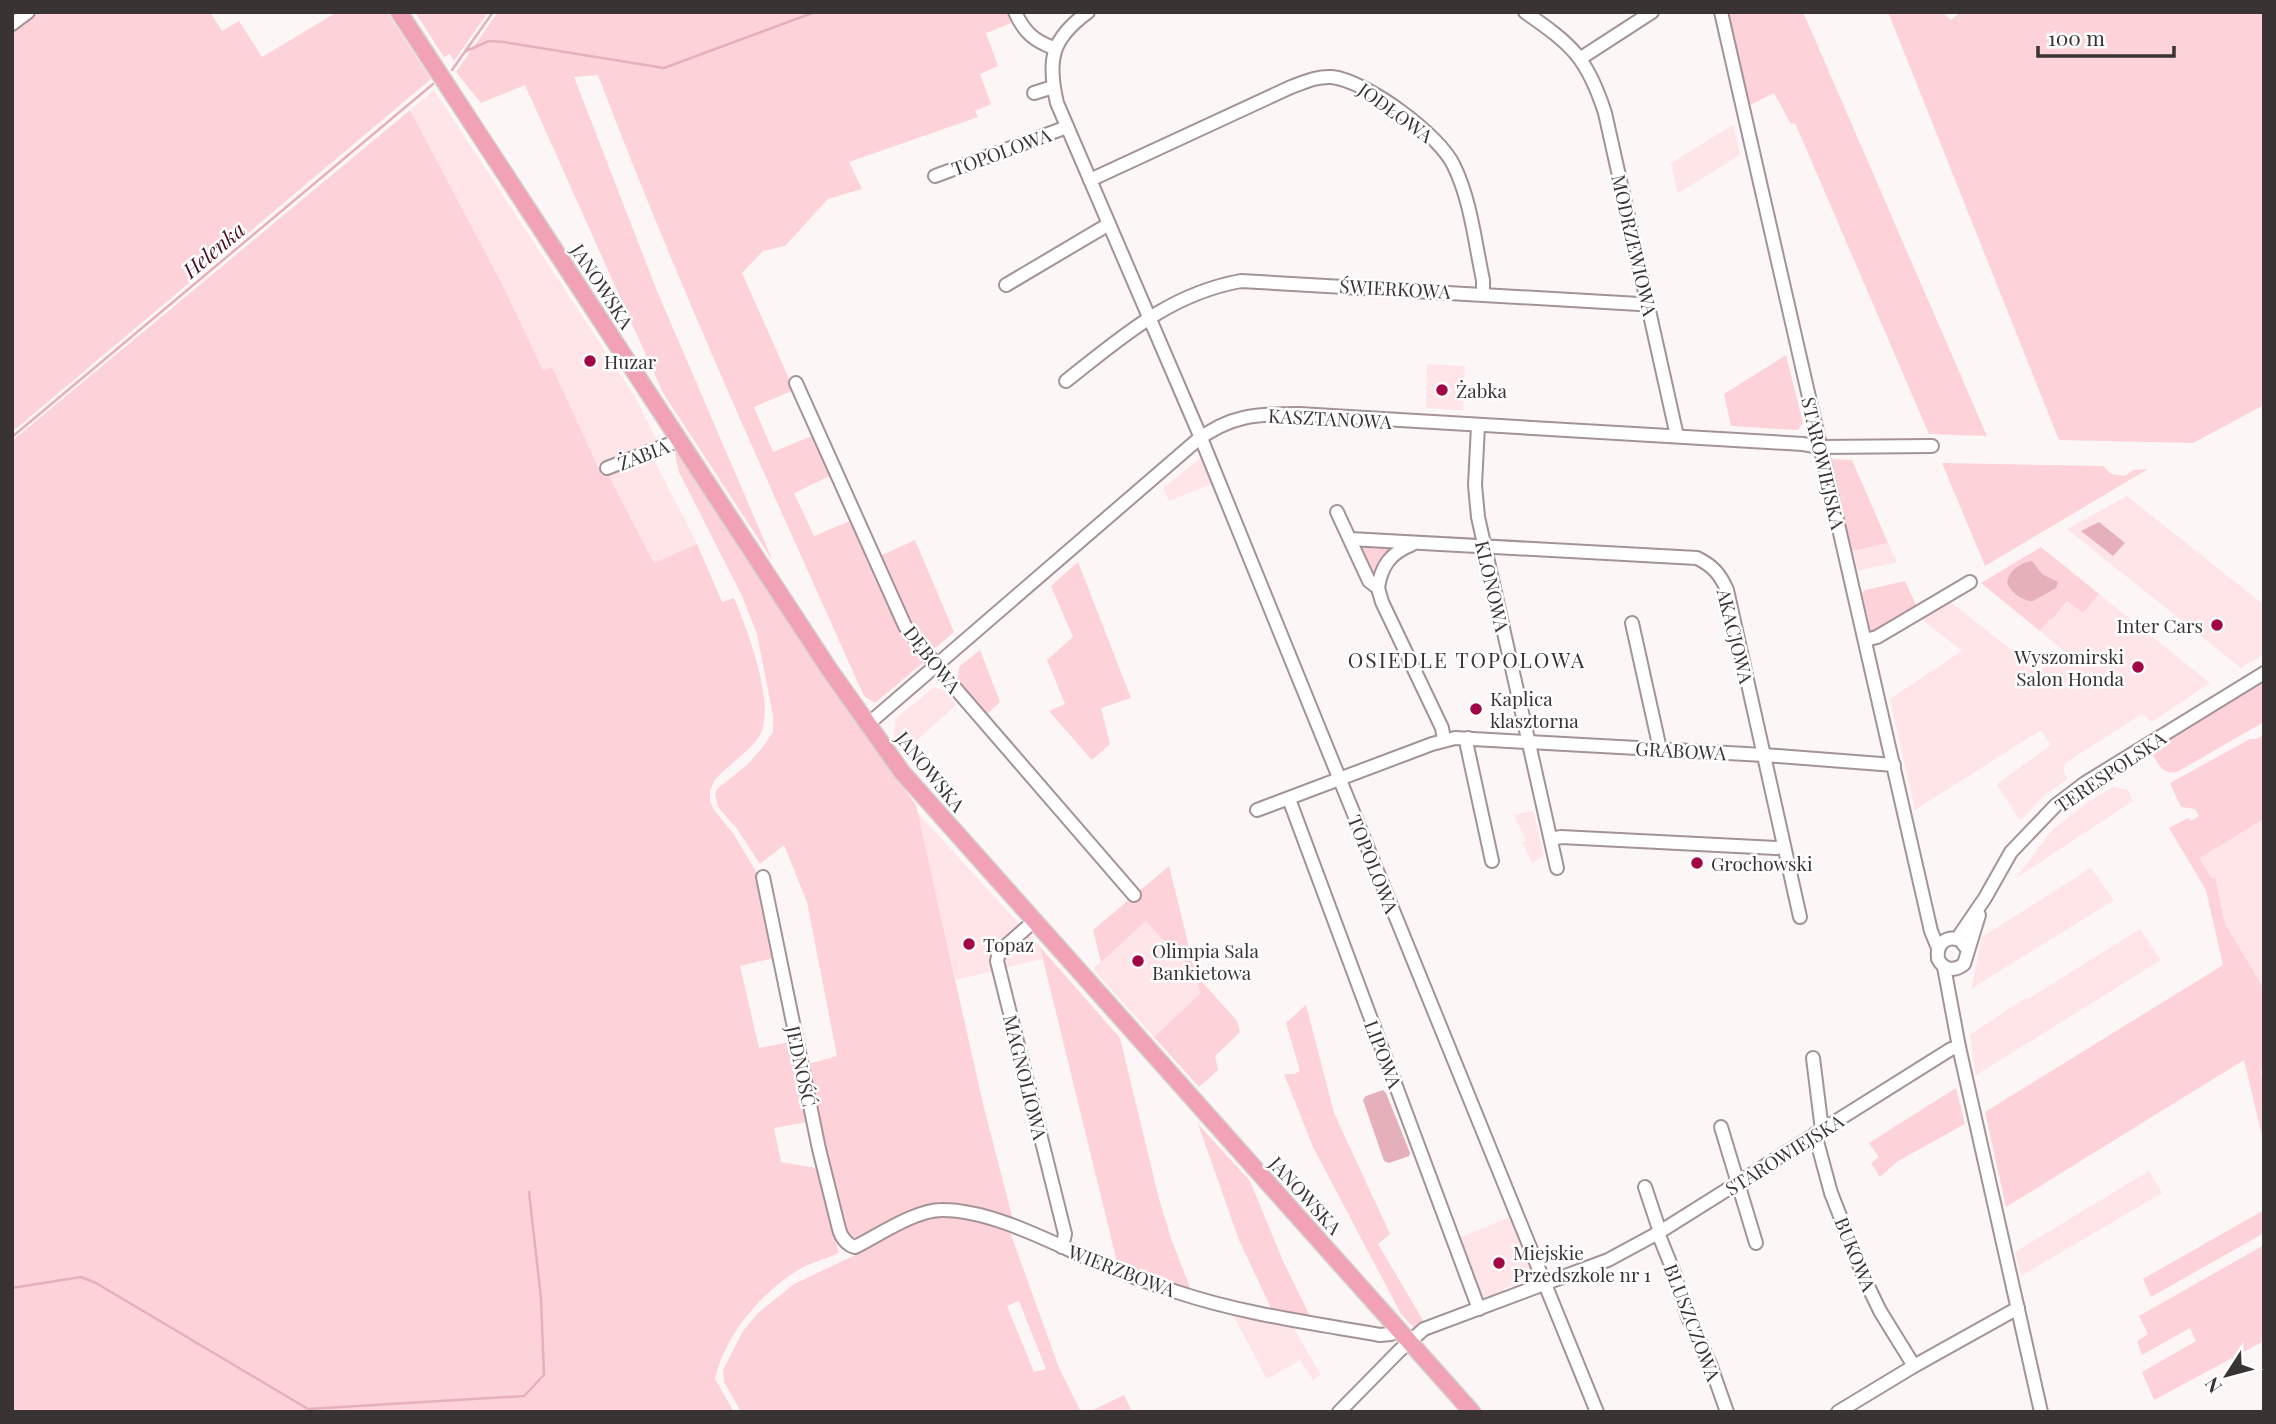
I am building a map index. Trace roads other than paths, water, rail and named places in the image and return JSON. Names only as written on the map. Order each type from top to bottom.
[{"type":"main road","name":"JANOWSKA","points":[[399,12],[867,725],[913,786],[1472,1412]]},
{"type":"street","points":[[12,24],[28,12]]},
{"type":"street","points":[[1016,12],[1029,35],[1054,48],[1070,26],[1088,12]]},
{"type":"street","name":"MODRZEWIOWA","points":[[1525,12],[1559,37],[1581,58],[1595,82],[1605,113],[1677,436]]},
{"type":"street","points":[[1581,58],[1652,12]]},
{"type":"street","name":"STAROWIEJSKA","points":[[1721,12],[1931,931],[1938,948]]},
{"type":"street","name":"TOPOLOWA","points":[[1054,48],[1051,78],[1067,127],[1201,438],[1597,1412]]},
{"type":"street","name":"JODŁOWA","points":[[1090,180],[1291,87],[1315,78],[1332,77],[1352,81],[1426,131],[1453,163],[1461,182],[1483,281],[1483,294]]},
{"type":"street","points":[[1034,93],[1053,87]]},
{"type":"street","name":"TOPOLOWA","points":[[935,176],[1067,127]]},
{"type":"street","points":[[1006,285],[1109,223]]},
{"type":"street","name":"ŚWIERKOWA","points":[[1148,318],[1186,296],[1214,286],[1241,281],[1648,303]]},
{"type":"street","points":[[1066,381],[1148,318]]},
{"type":"street","name":"DĘBOWA","points":[[796,383],[905,626],[1134,895]]},
{"type":"street","name":"KASZTANOWA","points":[[867,725],[1201,438],[1231,421],[1253,415],[1677,436],[1820,447],[1932,446]]},
{"type":"street","name":"KLONOWA","points":[[1478,426],[1475,485],[1478,517],[1557,868]]},
{"type":"street","name":"ŻABIA","points":[[607,467],[680,439]]},
{"type":"street","points":[[1337,512],[1369,580],[1378,588]]},
{"type":"street","name":"AKACJOWA","points":[[1350,539],[1697,558],[1712,566],[1721,576],[1727,590],[1800,917]]},
{"type":"street","points":[[1418,543],[1400,549],[1387,561],[1380,574],[1378,588],[1382,603],[1442,728],[1444,740]]},
{"type":"street","points":[[1865,640],[1877,637],[1970,582]]},
{"type":"street","points":[[1632,623],[1660,749]]},
{"type":"street","name":"TERESPOLSKA","points":[[1953,939],[1985,898],[2011,852],[2056,806],[2085,783],[2264,673]]},
{"type":"street","points":[[1468,738],[1467,746],[1492,861]]},
{"type":"street","name":"GRABOWA","points":[[1257,810],[1444,740],[1468,738],[1894,765]]},
{"type":"street","name":"LIPOWA","points":[[1289,799],[1479,1309]]},
{"type":"street","points":[[1550,839],[1561,837],[1784,847]]},
{"type":"street","name":"JEDNOŚĆ","points":[[763,877],[819,1149],[839,1229],[843,1238],[855,1247]]},
{"type":"street","name":"TERESPOLSKA","points":[[1968,950],[1985,898]]},
{"type":"street","name":"STAROWIEJSKA","points":[[1928,913],[1939,930],[1953,939]]},
{"type":"street","name":"MAGNOLIOWA","points":[[1033,922],[999,952],[997,961],[1065,1234],[1062,1247]]},
{"type":"street","points":[[1954,1018],[1960,968],[1967,960],[1968,950],[1963,942],[1953,939],[1938,948],[1938,959],[1944,967],[1959,1047],[2041,1412]]},
{"type":"street","points":[[1944,967],[1951,970],[1960,968]]},
{"type":"street","name":"STAROWIEJSKA","points":[[1339,1412],[1424,1329],[1608,1260],[1659,1233],[1737,1182],[1959,1047]]},
{"type":"street","name":"BUKOWA","points":[[1813,1058],[1819,1132],[1827,1183],[1866,1282],[1880,1311],[1914,1366]]},
{"type":"street","points":[[1721,1127],[1756,1243]]},
{"type":"street","name":"BLUSZCZOWA","points":[[1645,1187],[1688,1317],[1710,1364],[1727,1412]]},
{"type":"street","name":"WIERZBOWA","points":[[855,1247],[916,1216],[943,1210],[961,1211],[1010,1225],[1105,1266],[1178,1293],[1239,1309],[1380,1335],[1391,1334],[1398,1329]]},
{"type":"street","points":[[1838,1412],[2018,1308]]},
{"type":"waterway","name":"Helenka","points":[[452,70],[493,12]]},
{"type":"waterway","points":[[466,51],[489,41],[504,42],[664,68],[815,12]]},
{"type":"waterway","name":"Helenka","points":[[12,437],[433,84]]},
{"type":"waterway","points":[[12,1288],[81,1277],[96,1283],[308,1409],[524,1396],[544,1375],[541,1298],[529,1192]]},
{"type":"place","name":"Huzar","points":[[590,361]]},
{"type":"place","name":"Żabka","points":[[1442,390]]},
{"type":"place","name":"Inter Cars","points":[[2217,625]]},
{"type":"place","name":"Wyszomirski Salon Honda","points":[[2138,667]]},
{"type":"place","name":"Kaplica klasztorna","points":[[1476,709]]},
{"type":"place","name":"Grochowski","points":[[1697,863]]},
{"type":"place","name":"Topaz","points":[[969,944]]},
{"type":"place","name":"Olimpia Sala Bankietowa","points":[[1138,961]]},
{"type":"place","name":"Miejskie Przedszkole nr 1","points":[[1499,1263]]},
{"type":"district","name":"OSIEDLE TOPOLOWA","points":[[1467,659]]}]
